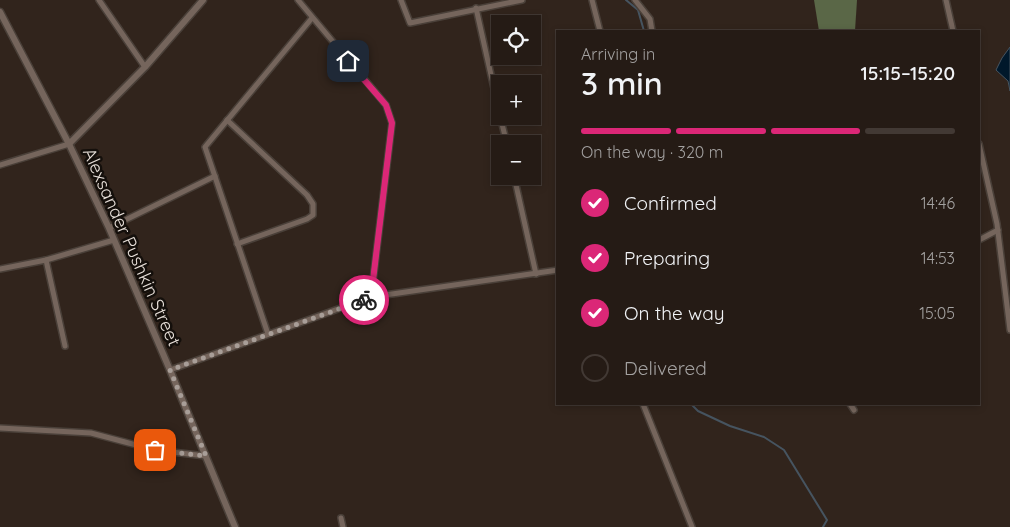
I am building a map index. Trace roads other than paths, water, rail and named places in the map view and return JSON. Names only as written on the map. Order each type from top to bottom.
[{"type":"street","points":[[98,0],[145,67]]},
{"type":"street","points":[[0,165],[69,144],[145,67],[203,0]]},
{"type":"street","points":[[298,0],[386,105],[392,123],[371,297]]},
{"type":"street","points":[[401,0],[410,23],[522,0]]},
{"type":"street","points":[[592,0],[600,30]]},
{"type":"street","points":[[635,0],[650,19],[652,30]]},
{"type":"street","points":[[946,0],[953,30]]},
{"type":"street","points":[[476,8],[491,76]]},
{"type":"street","name":"Alexsander Pushkin Street","points":[[0,12],[69,144],[114,240],[235,527]]},
{"type":"street","points":[[268,334],[205,147],[312,18]]},
{"type":"street","points":[[227,120],[307,195],[313,204],[313,215],[307,219],[237,244]]},
{"type":"street","points":[[980,149],[998,230],[1010,330]]},
{"type":"street","points":[[108,228],[215,176]]},
{"type":"street","points":[[516,185],[536,274]]},
{"type":"street","points":[[980,239],[998,230]]},
{"type":"street","points":[[0,269],[46,260],[114,240]]},
{"type":"street","points":[[46,260],[65,346]]},
{"type":"street","points":[[170,370],[371,297],[556,270]]},
{"type":"street","points":[[643,405],[692,527]]},
{"type":"street","points":[[851,405],[854,410]]},
{"type":"street","points":[[0,428],[91,433],[155,450],[206,456]]},
{"type":"street","points":[[341,518],[343,527]]},
{"type":"water","points":[[1010,47],[1010,91],[1008,81],[996,70]]},
{"type":"waterway","points":[[626,0],[638,10],[644,30]]},
{"type":"waterway","points":[[692,405],[698,411],[730,426],[764,437],[784,450],[827,520],[823,527]]}]
